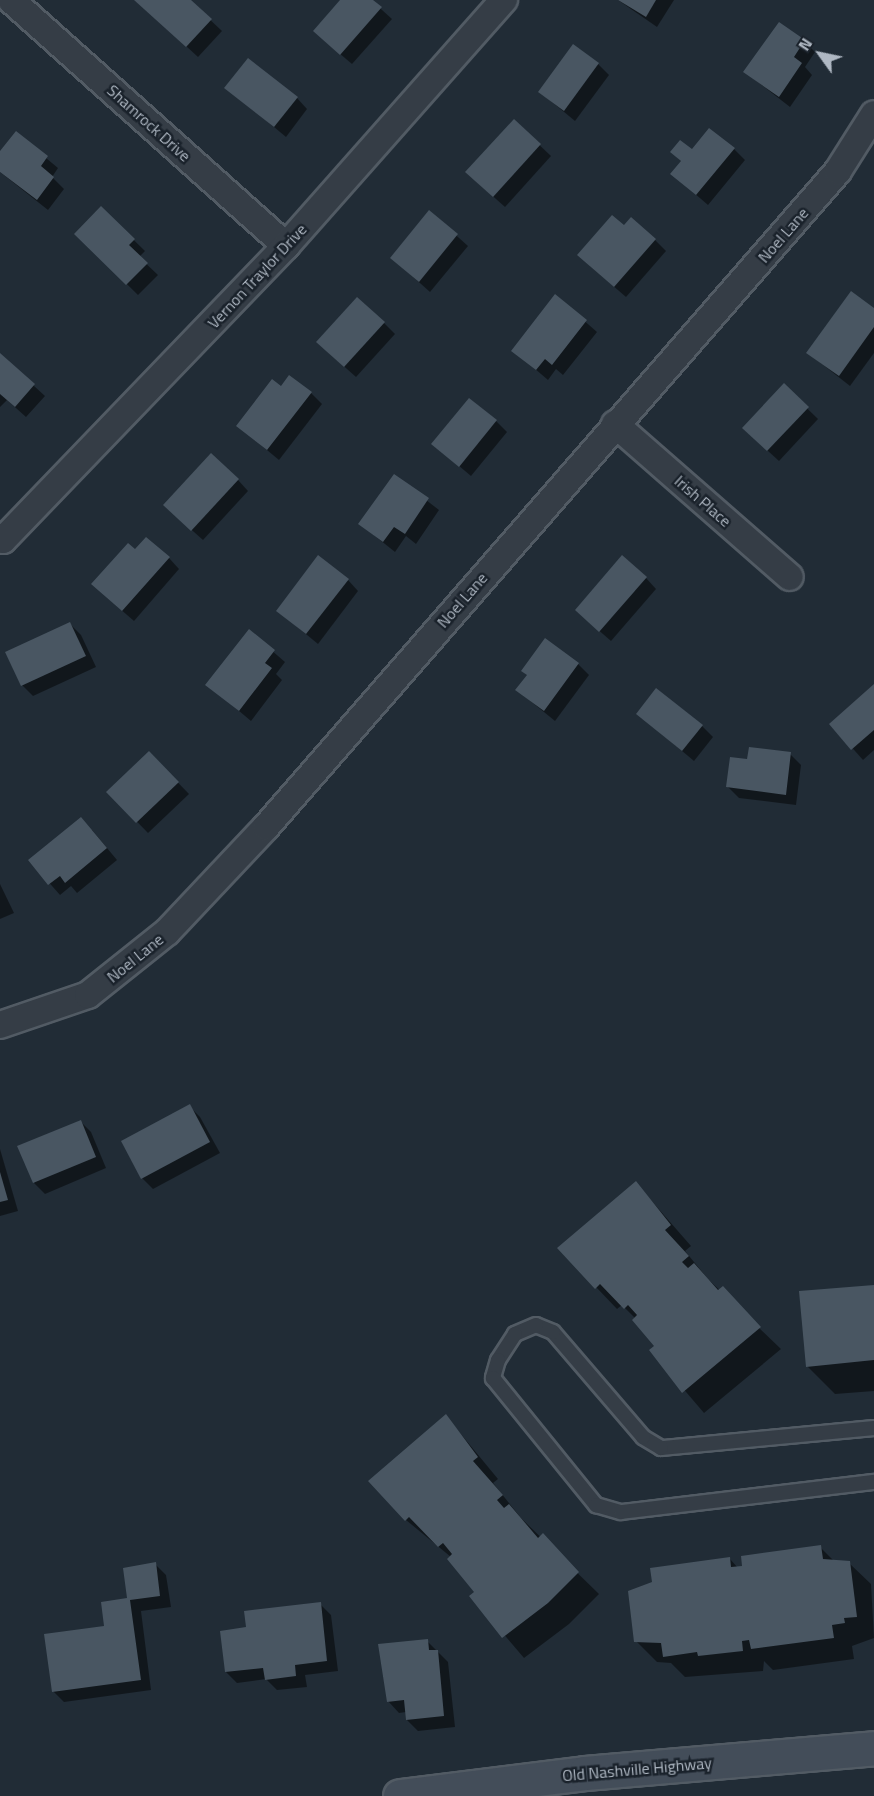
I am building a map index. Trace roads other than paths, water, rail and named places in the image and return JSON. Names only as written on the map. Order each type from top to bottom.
[{"type":"main road","name":"Old Nashville Highway","points":[[400,1796],[585,1773],[874,1748]]},
{"type":"street","name":"Shamrock Drive","points":[[11,0],[286,246]]},
{"type":"street","name":"Vernon Traylor Drive","points":[[0,537],[3,540],[286,246],[504,0]]},
{"type":"street","name":"Noel Lane","points":[[0,1025],[88,995],[167,932],[266,826],[838,171],[874,114]]},
{"type":"street","name":"Irish Place","points":[[615,424],[790,577]]},
{"type":"lane","points":[[874,1428],[661,1448],[643,1437],[553,1332],[536,1325],[515,1334],[498,1360],[493,1378],[596,1505],[621,1512],[874,1482]]}]
